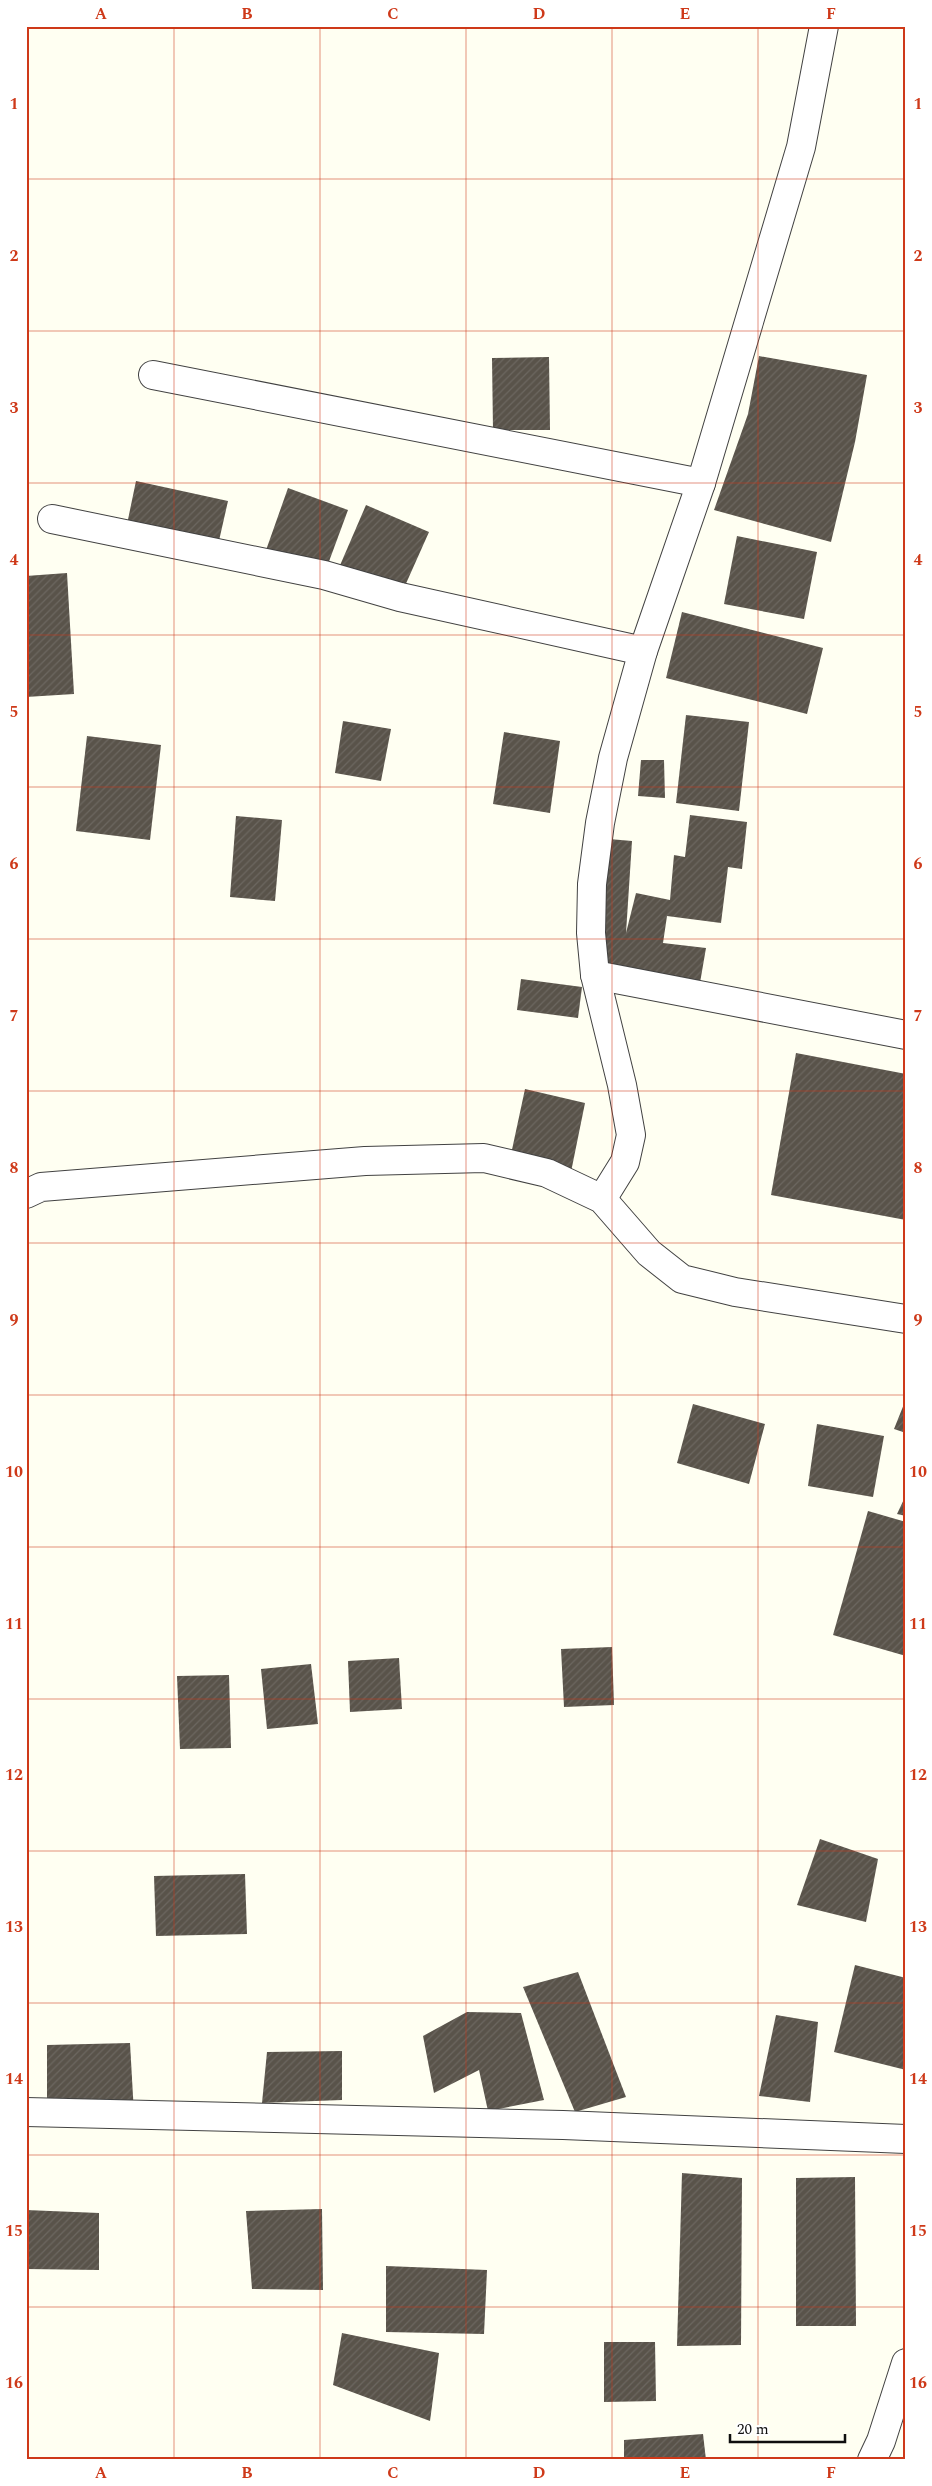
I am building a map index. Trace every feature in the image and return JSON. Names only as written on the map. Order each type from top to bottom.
[{"type":"street","points":[[602,1199],[625,1162],[631,1135],[622,1085],[595,975],[591,933],[592,884],[600,823],[613,758],[643,651],[702,482],[801,147],[824,26]]},
{"type":"street","points":[[153,376],[702,482]]},
{"type":"street","points":[[52,519],[324,575],[400,597],[643,651]]},
{"type":"street","points":[[595,975],[906,1036]]},
{"type":"street","points":[[26,1194],[41,1187],[355,1162],[484,1158],[547,1173],[602,1199],[649,1253],[682,1279],[735,1292],[906,1320]]},
{"type":"street","points":[[26,2112],[563,2125],[906,2139]]},
{"type":"street","points":[[872,2460],[881,2441],[906,2363]]},
{"type":"building","points":[[759,356],[867,375],[855,442],[831,542],[714,510],[748,414]]},
{"type":"building","points":[[549,357],[550,430],[493,430],[492,358]]},
{"type":"building","points":[[136,481],[228,501],[216,554],[125,534]]},
{"type":"building","points":[[288,488],[348,510],[324,575],[265,553]]},
{"type":"building","points":[[366,505],[429,532],[400,597],[338,570]]},
{"type":"building","points":[[737,536],[817,552],[804,619],[724,604]]},
{"type":"building","points":[[67,573],[74,694],[26,697],[26,576]]},
{"type":"building","points":[[682,612],[823,648],[807,714],[666,678]]},
{"type":"building","points":[[686,715],[749,722],[739,811],[676,803]]},
{"type":"building","points":[[343,721],[391,729],[381,781],[335,773]]},
{"type":"building","points":[[504,732],[560,741],[550,813],[493,804]]},
{"type":"building","points":[[87,736],[161,745],[150,840],[76,831]]},
{"type":"building","points":[[641,760],[664,760],[665,798],[638,796]]},
{"type":"building","points":[[690,815],[747,822],[742,869],[728,867],[721,923],[667,916],[663,943],[706,948],[696,1006],[594,989],[603,932],[609,839],[632,841],[626,933],[636,893],[670,900],[674,855],[685,857]]},
{"type":"building","points":[[236,816],[282,820],[275,901],[230,897]]},
{"type":"building","points":[[521,979],[582,987],[578,1018],[517,1010]]},
{"type":"building","points":[[796,1053],[906,1074],[906,1220],[771,1195]]},
{"type":"building","points":[[525,1089],[585,1103],[571,1172],[510,1159]]},
{"type":"building","points":[[906,1399],[906,1433],[894,1429]]},
{"type":"building","points":[[693,1404],[765,1424],[749,1484],[677,1463]]},
{"type":"building","points":[[817,1424],[884,1436],[873,1497],[808,1486]]},
{"type":"building","points":[[906,1495],[906,1516],[897,1514]]},
{"type":"building","points":[[868,1511],[906,1522],[906,1656],[833,1635]]},
{"type":"building","points":[[612,1647],[614,1705],[564,1707],[561,1649]]},
{"type":"building","points":[[399,1658],[402,1709],[350,1712],[348,1661]]},
{"type":"building","points":[[311,1664],[318,1724],[267,1729],[261,1669]]},
{"type":"building","points":[[229,1675],[231,1748],[180,1749],[177,1676]]},
{"type":"building","points":[[820,1839],[878,1859],[866,1922],[797,1905]]},
{"type":"building","points":[[245,1874],[247,1934],[156,1936],[154,1876]]},
{"type":"building","points":[[855,1965],[906,1978],[906,2070],[834,2052]]},
{"type":"building","points":[[578,1972],[626,2097],[575,2112],[523,1987]]},
{"type":"building","points":[[467,2012],[521,2013],[544,2100],[488,2111],[479,2070],[434,2093],[423,2036]]},
{"type":"building","points":[[776,2015],[818,2022],[810,2102],[759,2096]]},
{"type":"building","points":[[130,2043],[134,2114],[47,2112],[47,2045]]},
{"type":"building","points":[[342,2051],[342,2100],[262,2103],[267,2052]]},
{"type":"building","points":[[682,2173],[742,2178],[741,2345],[677,2346]]},
{"type":"building","points":[[855,2177],[856,2326],[796,2326],[796,2178]]},
{"type":"building","points":[[322,2209],[323,2290],[252,2289],[246,2211]]},
{"type":"building","points":[[26,2210],[99,2213],[99,2270],[26,2269]]},
{"type":"building","points":[[386,2266],[487,2270],[484,2334],[386,2332]]},
{"type":"building","points":[[342,2333],[439,2353],[430,2421],[333,2385]]},
{"type":"building","points":[[604,2342],[655,2342],[656,2401],[604,2402]]},
{"type":"building","points":[[703,2434],[706,2460],[624,2460],[624,2440]]}]
